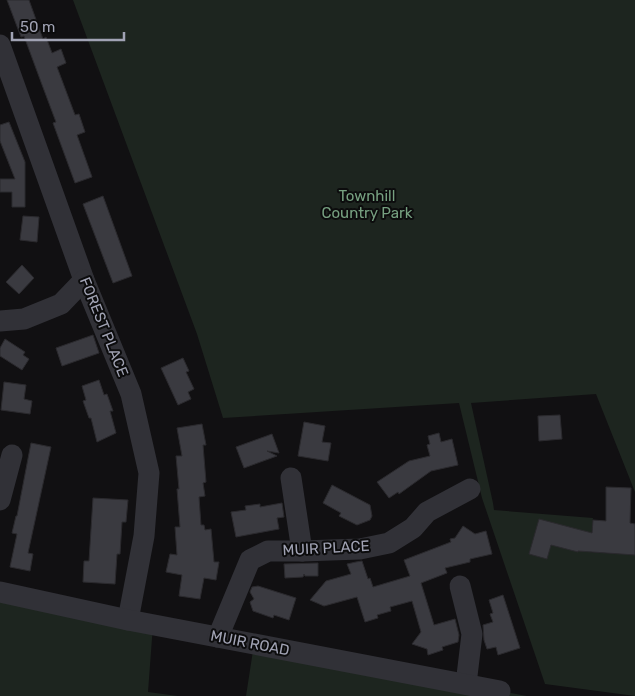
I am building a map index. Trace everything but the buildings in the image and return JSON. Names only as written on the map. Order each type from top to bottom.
[{"type":"street","name":"FOREST PLACE","points":[[0,44],[84,280],[132,394],[149,473],[144,536],[128,620]]},
{"type":"street","points":[[0,321],[24,319],[61,304],[84,280]]},
{"type":"street","points":[[0,500],[12,455]]},
{"type":"street","points":[[291,478],[302,551]]},
{"type":"street","name":"MUIR PLACE","points":[[218,637],[250,560],[268,550],[360,549],[389,543],[413,528],[427,512],[470,489]]},
{"type":"street","points":[[460,586],[472,634],[466,684]]},
{"type":"street","name":"MUIR ROAD","points":[[0,592],[128,620],[500,691]]},
{"type":"green space","name":"Townhill Country Park","points":[[73,0],[635,0],[635,492],[596,394],[471,403],[494,510],[593,518],[590,552],[635,555],[635,696],[545,684],[482,498],[459,403],[223,418],[197,334]],"holes":[[[539,519],[583,531],[578,552],[551,545],[547,559],[529,554]]]},
{"type":"green space","points":[[0,592],[153,625],[148,692],[178,696],[0,696]]},
{"type":"green space","points":[[254,644],[500,691],[527,696],[246,696]]}]
